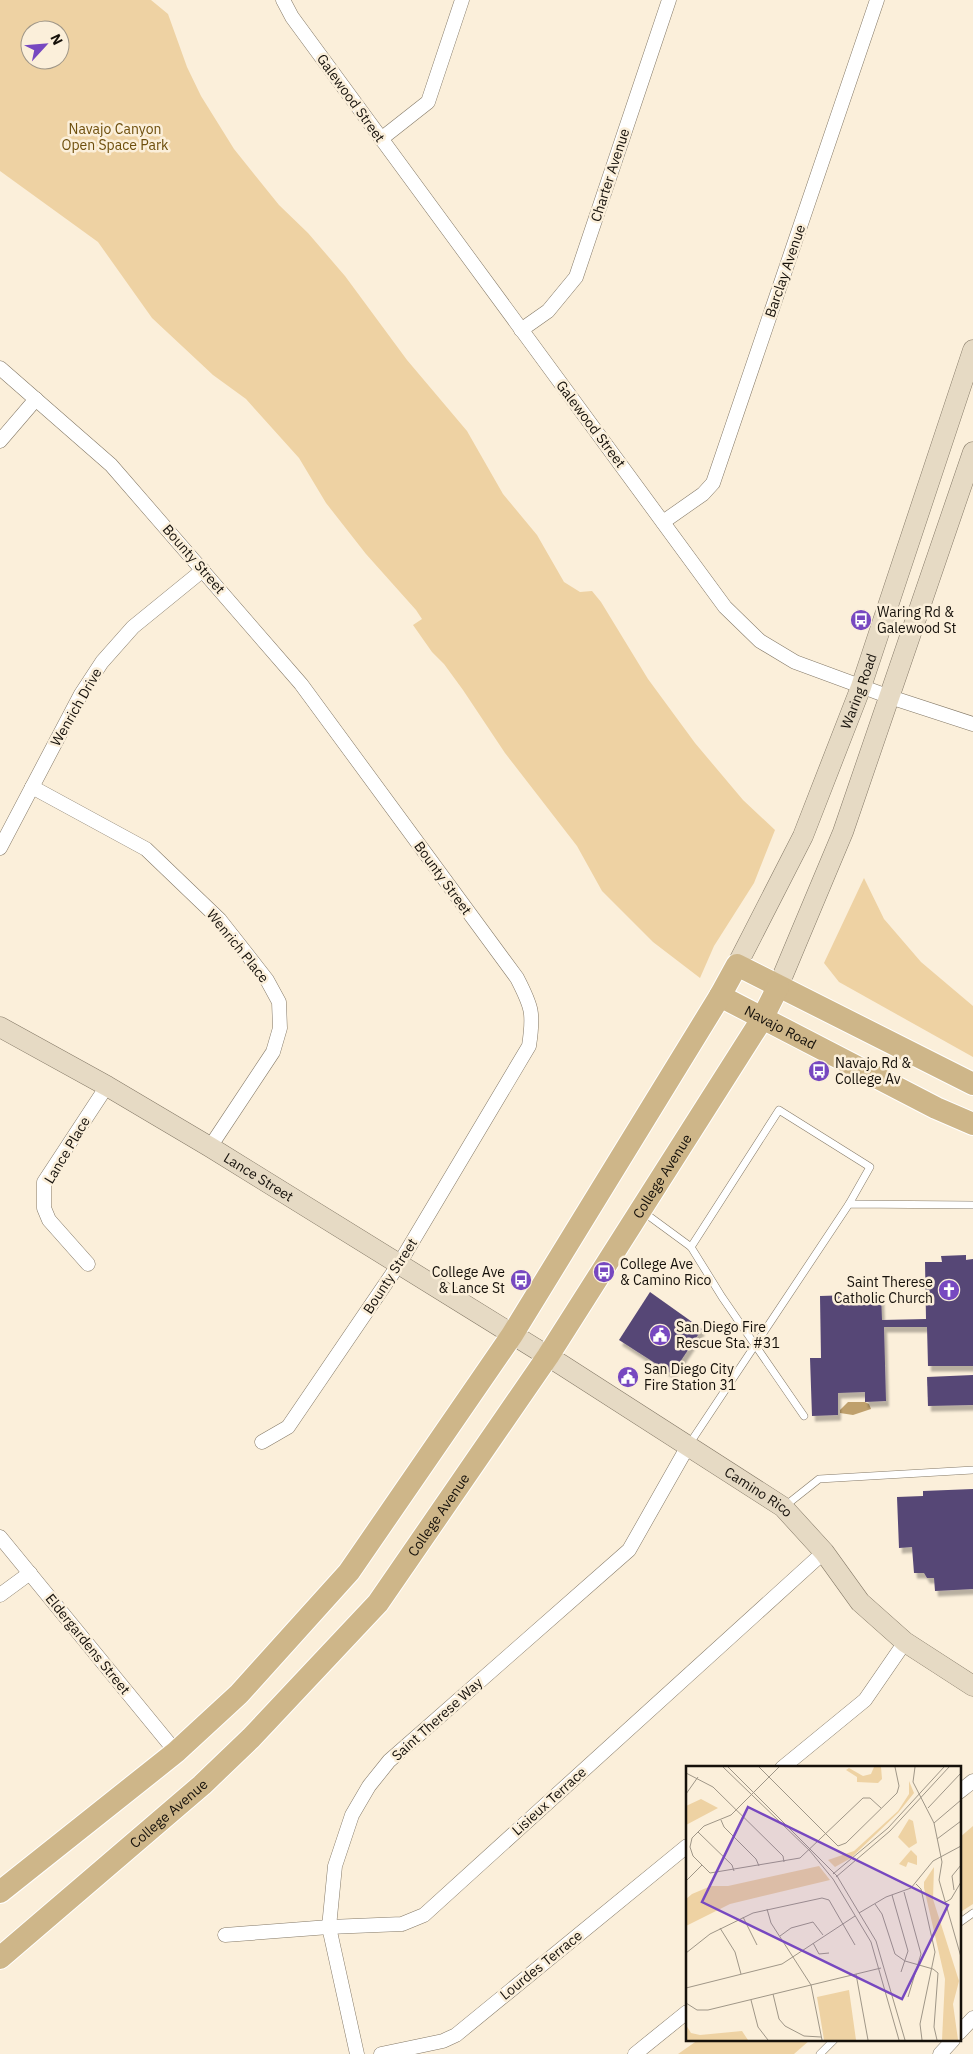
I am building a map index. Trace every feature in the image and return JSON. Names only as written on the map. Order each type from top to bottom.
[{"type":"main road","name":"Waring Road","points":[[737,965],[804,836],[861,686],[973,350]]},
{"type":"main road","points":[[778,987],[843,832],[973,452]]},
{"type":"main road","points":[[0,1892],[176,1752],[239,1694],[349,1572],[512,1335],[720,996],[737,965],[973,1084]]},
{"type":"main road","name":"College Avenue","points":[[0,1958],[202,1785],[251,1738],[378,1603],[548,1356],[762,1019],[778,987]]},
{"type":"main road","name":"Navajo Road","points":[[720,996],[936,1108],[973,1124]]},
{"type":"main road","name":"Lance Street","points":[[0,1027],[107,1086],[210,1147],[512,1335]]},
{"type":"main road","name":"Camino Rico","points":[[512,1335],[548,1356],[783,1508],[824,1552],[860,1602],[904,1642],[973,1686]]},
{"type":"street","name":"Galewood Street","points":[[283,0],[292,17],[725,607],[760,641],[795,662],[890,697],[973,724]]},
{"type":"street","points":[[381,139],[428,102],[462,0]]},
{"type":"street","name":"Charter Avenue","points":[[521,330],[548,311],[576,277],[669,0]]},
{"type":"street","name":"Barclay Avenue","points":[[664,522],[703,494],[713,483],[877,0]]},
{"type":"street","name":"Bounty Street","points":[[0,368],[111,465],[301,684],[517,978],[530,1005],[533,1020],[529,1046],[399,1264],[288,1427],[262,1442]]},
{"type":"street","points":[[0,442],[36,399]]},
{"type":"street","name":"Wenrich Drive","points":[[0,848],[81,694],[102,662],[133,627],[203,570]]},
{"type":"street","name":"Wenrich Place","points":[[32,787],[146,849],[220,920],[267,980],[279,1002],[280,1028],[273,1052],[210,1147]]},
{"type":"street","name":"Lance Place","points":[[88,1264],[49,1220],[44,1208],[44,1182],[107,1086]]},
{"type":"street","name":"Saint Therese Way","points":[[357,2054],[329,1927],[335,1866],[352,1815],[369,1786],[389,1761],[629,1550],[688,1446]]},
{"type":"street","name":"Eldergardens Street","points":[[0,1537],[176,1752]]},
{"type":"street","name":"Lisieux Terrace","points":[[225,1935],[329,1927],[402,1924],[424,1915],[824,1552]]},
{"type":"street","points":[[0,1595],[30,1573]]},
{"type":"street","points":[[784,1766],[865,1700],[904,1642]]},
{"type":"street","points":[[960,1791],[973,1781]]},
{"type":"street","name":"Lourdes Terrace","points":[[380,2054],[443,2041],[456,2035],[686,1847]]},
{"type":"street","points":[[635,2054],[686,2013]]},
{"type":"street","points":[[960,2032],[973,2018]]},
{"type":"street","points":[[940,2054],[951,2042]]},
{"type":"lane","points":[[688,1446],[849,1204],[870,1167],[779,1110],[691,1247]]},
{"type":"lane","points":[[849,1204],[973,1205]]},
{"type":"lane","points":[[640,1209],[691,1247],[804,1416]]},
{"type":"lane","points":[[783,1508],[819,1479],[973,1470]]},
{"type":"lane","points":[[960,1922],[973,1914]]},
{"type":"lane","points":[[820,2054],[832,2042]]},
{"type":"green space","name":"Navajo Canyon Open Space Park","points":[[0,0],[151,0],[168,14],[187,67],[201,96],[234,149],[279,205],[308,233],[345,276],[407,360],[467,431],[503,494],[537,535],[564,582],[580,592],[592,591],[601,602],[648,679],[695,743],[743,800],[775,830],[754,883],[714,946],[700,978],[653,942],[602,891],[577,846],[505,753],[463,690],[413,625],[422,619],[416,610],[366,554],[326,503],[299,458],[246,399],[213,375],[152,318],[98,242],[0,171]]},
{"type":"green space","points":[[864,878],[884,919],[921,962],[973,1006],[973,1057],[839,982],[824,963]]},
{"type":"green space","points":[[973,1826],[973,1904],[960,1912],[960,1837]]},
{"type":"green space","points":[[695,2042],[808,2042],[794,2054],[678,2054]]},
{"type":"shaded area","points":[[848,1402],[865,1402],[869,1404],[871,1409],[853,1415],[840,1413],[840,1410]]},
{"type":"building","points":[[966,1255],[966,1260],[973,1259],[973,1366],[928,1366],[927,1327],[884,1327],[886,1401],[865,1402],[865,1392],[838,1393],[838,1415],[812,1416],[810,1358],[821,1358],[820,1296],[881,1294],[882,1320],[926,1319],[925,1262],[942,1262],[941,1256]]},
{"type":"building","name":"San Diego Fire Rescue Sta. #31","points":[[650,1292],[702,1329],[672,1374],[619,1340]]},
{"type":"building","points":[[973,1375],[973,1405],[928,1406],[927,1377]]},
{"type":"building","points":[[973,1489],[973,1589],[935,1591],[934,1578],[927,1578],[924,1573],[914,1573],[912,1547],[899,1548],[897,1497],[923,1496],[923,1491]]},
{"type":"place","name":"Waring Rd & Galewood St","points":[[861,620]]},
{"type":"place","name":"Navajo Rd & College Av","points":[[819,1071]]},
{"type":"place","name":"College Ave & Camino Rico","points":[[604,1272]]},
{"type":"place","name":"College Ave & Lance St","points":[[521,1280]]},
{"type":"place","name":"Saint Therese Catholic Church","points":[[949,1290]]},
{"type":"place","name":"San Diego Fire Rescue Sta. #31","points":[[660,1335]]},
{"type":"place","name":"San Diego City Fire Station 31","points":[[628,1377]]}]
